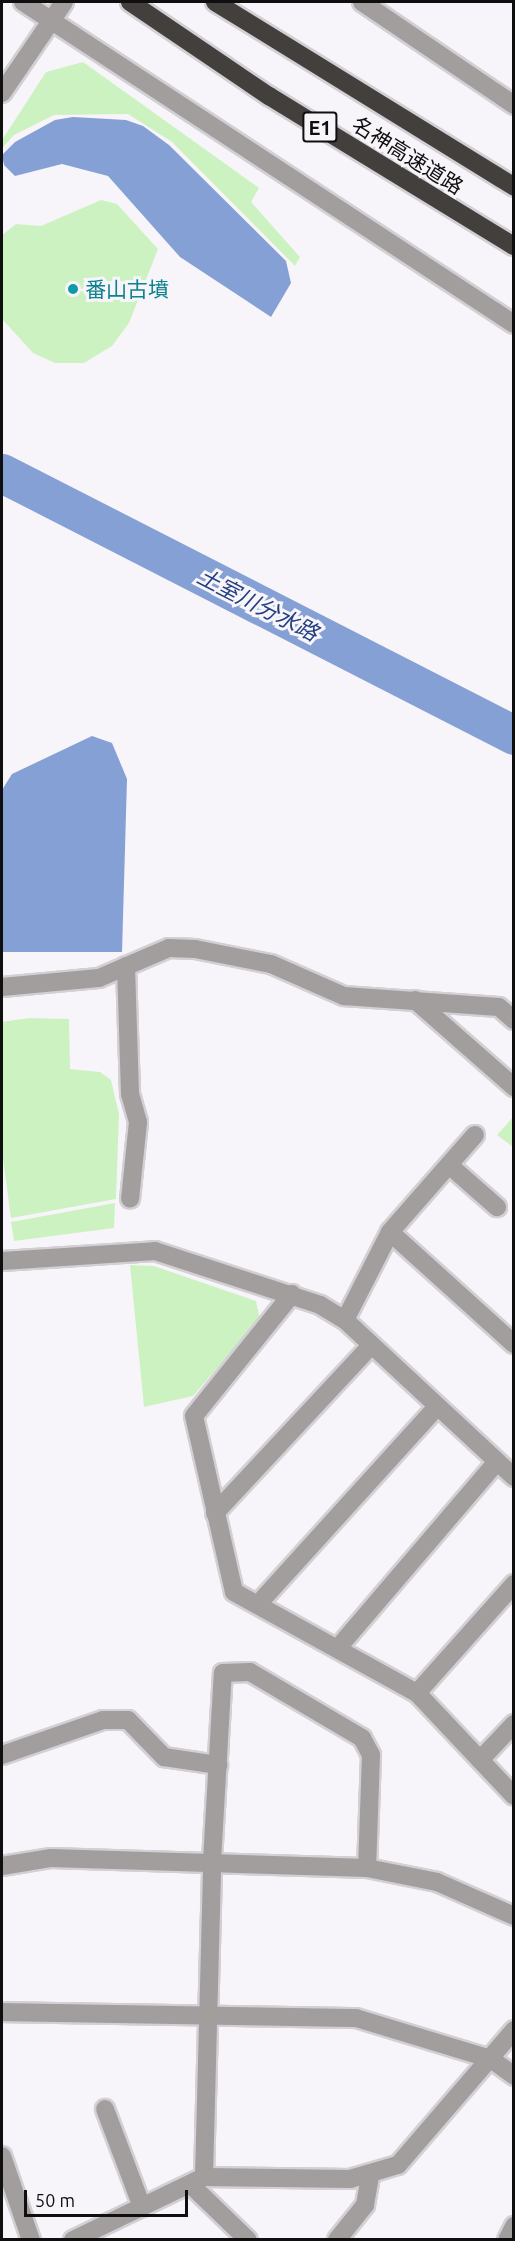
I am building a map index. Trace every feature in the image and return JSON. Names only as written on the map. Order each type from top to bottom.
[{"type":"highway","name":"名神高速道路","points":[[130,2],[269,96],[513,246]]},
{"type":"highway","name":"名神高速道路","points":[[215,2],[513,187]]},
{"type":"street","points":[[23,2],[513,324]]},
{"type":"street","points":[[2,93],[64,2]]},
{"type":"street","points":[[362,2],[513,105]]},
{"type":"street","points":[[2,987],[99,978],[169,948],[214,950],[271,964],[344,996],[499,1007],[513,1020]]},
{"type":"street","points":[[126,966],[130,1094],[138,1122],[130,1199]]},
{"type":"street","points":[[415,1000],[513,1087]]},
{"type":"street","points":[[345,1320],[390,1232],[475,1135]]},
{"type":"street","points":[[448,1165],[497,1207]]},
{"type":"street","points":[[390,1232],[513,1344]]},
{"type":"street","points":[[2,1262],[155,1251],[292,1294],[345,1320],[370,1347],[513,1477]]},
{"type":"street","points":[[292,1294],[194,1416],[234,1592],[260,1602],[337,1649],[417,1693],[513,1796]]},
{"type":"street","points":[[215,1513],[370,1347]]},
{"type":"street","points":[[260,1602],[436,1408]]},
{"type":"street","points":[[337,1649],[496,1463]]},
{"type":"street","points":[[417,1693],[513,1584]]},
{"type":"street","points":[[248,2240],[197,2181],[212,2017],[212,1861],[223,1673],[250,1672],[339,1721],[362,1738],[370,1755],[367,1868]]},
{"type":"street","points":[[2,1755],[103,1720],[128,1720],[164,1756],[218,1765]]},
{"type":"street","points":[[480,1760],[513,1724]]},
{"type":"street","points":[[2,1866],[51,1858],[212,1861],[367,1868],[437,1882],[513,1916]]},
{"type":"street","points":[[2,2012],[356,2018],[491,2059],[513,2076]]},
{"type":"street","points":[[73,2240],[197,2181],[370,2177],[398,2165],[491,2059],[513,2030]]},
{"type":"street","points":[[105,2109],[142,2207]]},
{"type":"street","points":[[2,2156],[31,2240]]},
{"type":"street","points":[[337,2240],[365,2205],[370,2177]]},
{"type":"street","points":[[507,2240],[513,2226]]},
{"type":"green space","points":[[83,62],[259,188],[251,202],[300,257],[295,266],[172,142],[128,114],[54,115],[14,135],[2,148],[2,140],[46,72]]},
{"type":"green space","points":[[101,200],[117,204],[158,249],[129,323],[112,346],[84,363],[55,363],[33,353],[2,319],[2,235],[16,224],[41,226]]},
{"type":"green space","points":[[29,1018],[69,1019],[70,1069],[100,1072],[111,1080],[119,1114],[116,1199],[11,1218],[2,1152],[2,1022]]},
{"type":"green space","points":[[513,1117],[513,1147],[497,1135]]},
{"type":"green space","points":[[115,1203],[114,1228],[14,1241],[11,1222]]},
{"type":"green space","points":[[130,1265],[154,1266],[256,1301],[260,1319],[193,1396],[144,1407]]},
{"type":"water","points":[[73,117],[126,120],[143,126],[169,145],[286,261],[291,283],[271,317],[180,257],[108,176],[62,164],[15,176],[4,165],[2,155],[15,142],[55,120]]},
{"type":"water","points":[[92,736],[112,743],[127,779],[122,952],[2,952],[2,790],[12,774]]},
{"type":"waterway","name":"土室川分水路","points":[[2,473],[514,735]]},
{"type":"place","name":"番山古墳","points":[[73,289]]}]
